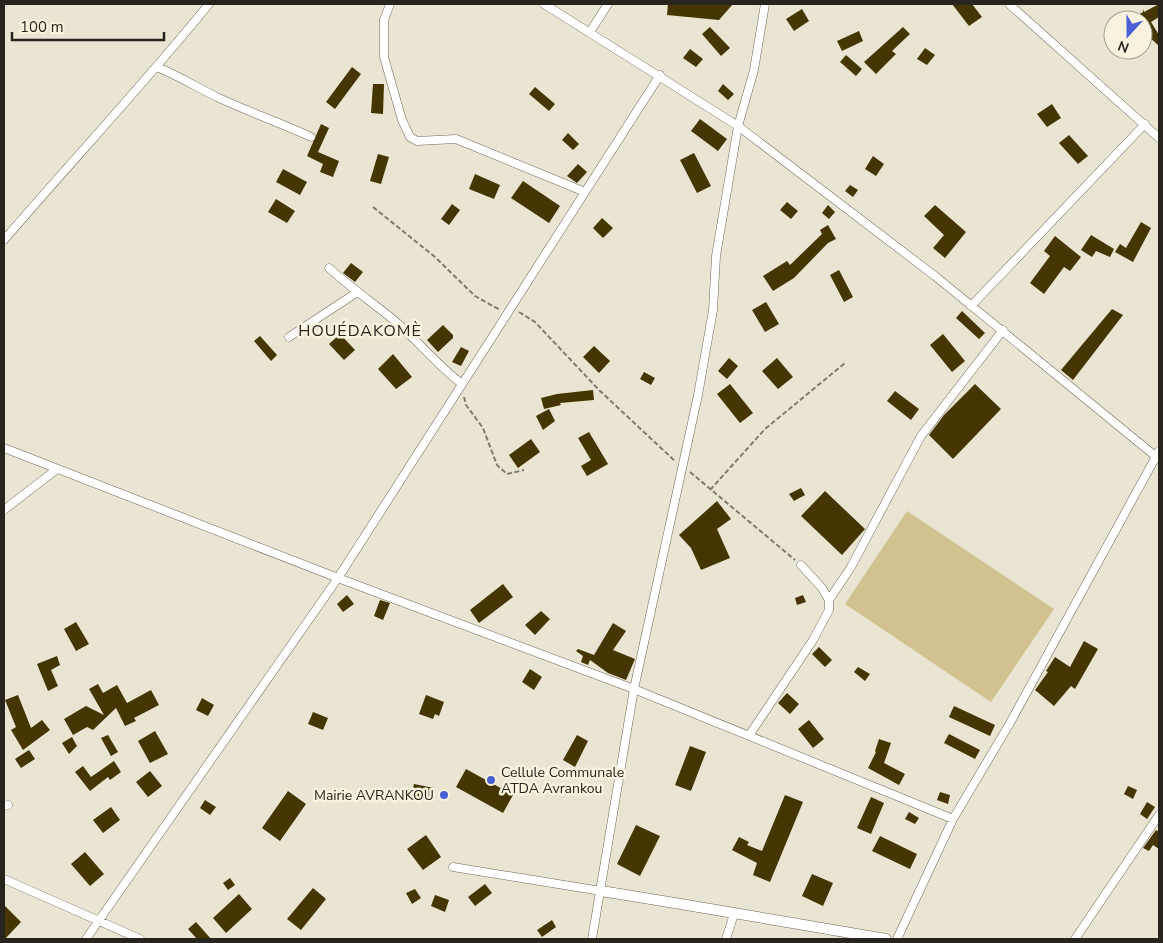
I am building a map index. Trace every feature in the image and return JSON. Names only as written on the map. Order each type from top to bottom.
[{"type":"street","points":[[4,240],[105,123],[157,67],[209,4]]},
{"type":"street","points":[[390,4],[384,20],[384,57],[402,120],[410,137],[417,141],[456,139],[585,192]]},
{"type":"street","points":[[544,4],[660,75],[738,126],[936,276],[1158,455],[1010,724],[953,819],[898,939]]},
{"type":"street","points":[[590,32],[608,4]]},
{"type":"street","points":[[592,939],[634,689],[698,395],[713,310],[716,256],[738,126],[754,70],[765,4]]},
{"type":"street","points":[[1009,4],[1159,138]]},
{"type":"street","points":[[157,67],[184,78],[221,99],[293,127],[312,137]]},
{"type":"street","points":[[86,939],[338,578],[660,75]]},
{"type":"street","points":[[972,306],[1145,124]]},
{"type":"street","points":[[329,268],[356,293],[395,321],[444,370],[462,384]]},
{"type":"street","points":[[289,337],[356,293]]},
{"type":"street","points":[[829,600],[851,567],[921,436],[1003,330]]},
{"type":"street","points":[[4,448],[338,578],[750,734],[953,819]]},
{"type":"street","points":[[4,510],[56,468]]},
{"type":"street","points":[[750,734],[814,640],[830,610],[829,600],[801,565]]},
{"type":"street","points":[[1075,939],[1159,816]]},
{"type":"street","points":[[453,868],[709,908],[734,914],[886,939]]},
{"type":"street","points":[[4,879],[140,939]]},
{"type":"street","points":[[726,939],[734,914]]},
{"type":"path","points":[[373,207],[435,257],[475,296],[492,307],[516,310],[535,322],[618,408],[682,466],[801,565]]},
{"type":"path","points":[[710,490],[765,429],[845,363]]},
{"type":"path","points":[[462,384],[466,405],[483,428],[500,470],[507,474],[524,470]]},
{"type":"shaded area","points":[[907,511],[1054,609],[991,702],[845,604]]},
{"type":"building","points":[[668,4],[733,4],[719,20],[667,15]]},
{"type":"building","points":[[952,4],[972,4],[982,17],[969,26]]},
{"type":"building","points":[[1159,4],[1159,17],[1153,21],[1153,10],[1148,10]]},
{"type":"building","points":[[802,9],[809,21],[794,31],[786,19]]},
{"type":"building","points":[[1153,25],[1159,35],[1159,46],[1153,41]]},
{"type":"building","points":[[710,27],[730,48],[721,56],[702,34]]},
{"type":"building","points":[[903,27],[910,34],[892,51],[896,54],[876,74],[864,62]]},
{"type":"building","points":[[859,31],[863,41],[842,51],[837,41]]},
{"type":"building","points":[[925,48],[935,55],[927,65],[917,59]]},
{"type":"building","points":[[690,49],[703,59],[696,67],[683,58]]},
{"type":"building","points":[[846,55],[862,69],[856,76],[840,62]]},
{"type":"building","points":[[352,67],[361,74],[335,109],[326,102]]},
{"type":"building","points":[[373,84],[384,84],[383,114],[371,113]]},
{"type":"building","points":[[723,84],[734,94],[728,100],[718,91]]},
{"type":"building","points":[[535,87],[555,104],[549,111],[529,94]]},
{"type":"building","points":[[1052,104],[1061,118],[1047,127],[1037,114]]},
{"type":"building","points":[[700,119],[727,139],[718,151],[691,131]]},
{"type":"building","points":[[321,124],[329,128],[318,152],[339,161],[333,177],[320,172],[323,164],[307,156]]},
{"type":"building","points":[[568,133],[579,144],[573,150],[562,140]]},
{"type":"building","points":[[1069,135],[1088,156],[1078,164],[1059,143]]},
{"type":"building","points":[[694,153],[711,186],[697,193],[680,160]]},
{"type":"building","points":[[378,154],[389,157],[381,184],[370,181]]},
{"type":"building","points":[[873,156],[884,164],[876,176],[865,169]]},
{"type":"building","points":[[578,164],[587,172],[577,183],[567,176]]},
{"type":"building","points":[[283,169],[307,182],[300,195],[276,182]]},
{"type":"building","points":[[475,174],[500,185],[494,199],[469,189]]},
{"type":"building","points":[[523,181],[560,206],[549,223],[511,198]]},
{"type":"building","points":[[850,185],[858,190],[853,197],[845,191]]},
{"type":"building","points":[[276,199],[295,211],[287,223],[268,212]]},
{"type":"building","points":[[787,202],[798,211],[791,219],[780,210]]},
{"type":"building","points":[[452,204],[460,210],[449,225],[441,219]]},
{"type":"building","points":[[828,205],[835,212],[829,219],[822,213]]},
{"type":"building","points":[[935,205],[966,232],[945,258],[933,248],[944,235],[924,216]]},
{"type":"building","points":[[602,218],[613,228],[603,238],[593,228]]},
{"type":"building","points":[[1141,222],[1151,228],[1133,262],[1115,252],[1120,244],[1126,248]]},
{"type":"building","points":[[828,225],[836,239],[828,243],[794,278],[773,291],[763,276],[787,261],[790,265],[822,234],[820,230]]},
{"type":"building","points":[[1091,235],[1114,249],[1110,257],[1096,251],[1092,257],[1081,250]]},
{"type":"building","points":[[1055,236],[1081,257],[1070,271],[1064,267],[1044,294],[1030,283],[1050,256],[1044,251]]},
{"type":"building","points":[[351,263],[363,272],[355,282],[343,273]]},
{"type":"building","points":[[839,270],[853,297],[844,302],[830,275]]},
{"type":"building","points":[[766,302],[779,324],[765,332],[752,310]]},
{"type":"building","points":[[1112,309],[1123,315],[1073,380],[1061,370]]},
{"type":"building","points":[[962,311],[985,333],[979,339],[956,318]]},
{"type":"building","points":[[443,325],[453,335],[453,338],[438,352],[427,340]]},
{"type":"building","points":[[340,334],[355,350],[344,360],[329,344]]},
{"type":"building","points":[[943,334],[965,361],[952,372],[930,345]]},
{"type":"building","points":[[260,336],[277,355],[271,361],[254,341]]},
{"type":"building","points":[[594,346],[610,361],[599,373],[583,357]]},
{"type":"building","points":[[461,347],[469,351],[461,366],[452,362]]},
{"type":"building","points":[[393,354],[412,377],[396,389],[378,369]]},
{"type":"building","points":[[729,358],[738,366],[727,379],[718,371]]},
{"type":"building","points":[[777,358],[793,377],[778,389],[762,371]]},
{"type":"building","points":[[644,372],[655,378],[651,385],[640,379]]},
{"type":"building","points":[[730,384],[753,413],[740,423],[717,394]]},
{"type":"building","points":[[975,384],[1001,409],[953,459],[929,435],[944,415]]},
{"type":"building","points":[[593,390],[594,400],[560,403],[561,405],[544,409],[541,398],[557,394]]},
{"type":"building","points":[[895,391],[919,409],[911,420],[887,401]]},
{"type":"building","points":[[549,409],[555,421],[543,430],[536,416]]},
{"type":"building","points":[[589,432],[608,464],[587,476],[581,466],[591,460],[578,438]]},
{"type":"building","points":[[531,439],[540,452],[518,468],[509,455]]},
{"type":"building","points":[[801,488],[805,495],[794,501],[789,494]]},
{"type":"building","points":[[825,491],[865,529],[842,555],[801,516]]},
{"type":"building","points":[[717,501],[731,519],[717,529],[730,558],[701,570],[691,548],[679,535]]},
{"type":"building","points":[[503,584],[513,597],[479,623],[470,610]]},
{"type":"building","points":[[347,595],[354,604],[343,612],[337,604]]},
{"type":"building","points":[[803,595],[806,602],[797,605],[795,598]]},
{"type":"building","points":[[380,600],[390,603],[383,620],[374,616]]},
{"type":"building","points":[[541,611],[550,619],[535,635],[525,625]]},
{"type":"building","points":[[76,622],[89,644],[76,651],[64,629]]},
{"type":"building","points":[[613,623],[626,631],[613,650],[635,659],[626,680],[608,673],[590,660],[588,665],[581,662],[583,656],[576,651],[578,649],[594,655]]},
{"type":"building","points":[[1084,641],[1098,649],[1075,689],[1071,686],[1054,706],[1035,690],[1048,672],[1046,671],[1055,657],[1070,667]]},
{"type":"building","points":[[819,647],[832,660],[825,667],[812,654]]},
{"type":"building","points":[[57,656],[60,665],[51,670],[58,686],[48,691],[37,664]]},
{"type":"building","points":[[858,667],[870,674],[865,681],[854,672]]},
{"type":"building","points":[[530,669],[542,677],[534,690],[522,682]]},
{"type":"building","points":[[98,684],[103,693],[117,685],[127,703],[151,690],[159,705],[134,718],[136,721],[125,726],[116,708],[93,730],[87,727],[73,735],[64,719],[86,706],[104,715],[89,689]]},
{"type":"building","points":[[787,693],[799,704],[790,714],[778,703]]},
{"type":"building","points":[[18,695],[31,728],[42,720],[50,730],[23,750],[11,730],[16,727],[5,700]]},
{"type":"building","points":[[426,695],[444,702],[439,716],[435,714],[433,719],[419,714]]},
{"type":"building","points":[[202,698],[214,705],[208,716],[196,710]]},
{"type":"building","points":[[954,706],[995,725],[990,736],[949,717]]},
{"type":"building","points":[[313,712],[328,718],[323,730],[308,724]]},
{"type":"building","points":[[809,720],[824,739],[813,748],[798,729]]},
{"type":"building","points":[[155,731],[168,754],[150,763],[138,741]]},
{"type":"building","points":[[949,734],[980,750],[975,759],[944,743]]},
{"type":"building","points":[[108,735],[118,752],[111,756],[101,738]]},
{"type":"building","points":[[577,735],[588,741],[575,767],[563,760]]},
{"type":"building","points":[[72,737],[77,746],[69,754],[62,743]]},
{"type":"building","points":[[879,739],[891,743],[884,763],[905,774],[899,785],[868,768],[876,752]]},
{"type":"building","points":[[690,746],[706,752],[691,791],[675,785]]},
{"type":"building","points":[[29,750],[35,759],[21,768],[15,759]]},
{"type":"building","points":[[114,761],[121,772],[110,780],[108,777],[90,791],[75,772],[83,766],[91,777]]},
{"type":"building","points":[[466,769],[513,795],[503,813],[456,787]]},
{"type":"building","points":[[150,771],[162,786],[148,797],[136,782]]},
{"type":"building","points":[[414,784],[434,788],[432,800],[411,796]]},
{"type":"building","points":[[1128,786],[1137,790],[1133,799],[1124,794]]},
{"type":"building","points":[[288,791],[306,804],[280,841],[262,828]]},
{"type":"building","points":[[940,792],[950,795],[948,804],[937,800]]},
{"type":"building","points":[[785,795],[803,802],[770,882],[753,875],[757,863],[732,850],[739,837],[749,842],[747,845],[762,851]]},
{"type":"building","points":[[871,797],[884,803],[871,834],[857,828]]},
{"type":"building","points":[[205,800],[216,807],[210,815],[200,808]]},
{"type":"building","points":[[1147,802],[1155,807],[1147,819],[1140,814]]},
{"type":"building","points":[[111,807],[120,820],[103,833],[93,820]]},
{"type":"building","points":[[909,812],[919,818],[915,824],[905,819]]},
{"type":"building","points":[[636,825],[660,836],[640,876],[617,864]]},
{"type":"building","points":[[1156,830],[1159,832],[1159,849],[1153,845],[1149,851],[1143,848]]},
{"type":"building","points":[[426,835],[441,857],[423,870],[407,849]]},
{"type":"building","points":[[880,836],[917,854],[910,869],[872,851]]},
{"type":"building","points":[[85,852],[104,874],[90,886],[71,864]]},
{"type":"building","points":[[812,874],[833,883],[823,906],[802,896]]},
{"type":"building","points":[[230,878],[235,885],[228,890],[223,883]]},
{"type":"building","points":[[485,884],[492,893],[475,906],[468,897]]},
{"type":"building","points":[[313,888],[326,899],[301,930],[287,919]]},
{"type":"building","points":[[415,889],[421,898],[412,904],[406,893]]},
{"type":"building","points":[[239,894],[252,909],[226,933],[213,918]]},
{"type":"building","points":[[435,895],[449,900],[445,912],[431,906]]},
{"type":"building","points":[[4,905],[21,922],[5,939],[4,939]]},
{"type":"building","points":[[552,920],[556,927],[542,937],[537,930]]},
{"type":"building","points":[[196,922],[211,939],[197,939],[188,929]]},
{"type":"place","name":"Cellule Communale ATDA Avrankou","points":[[491,780]]},
{"type":"place","name":"Mairie AVRANKOU","points":[[444,795]]},
{"type":"district","name":"HOUÉDAKOMÈ","points":[[360,330]]}]
